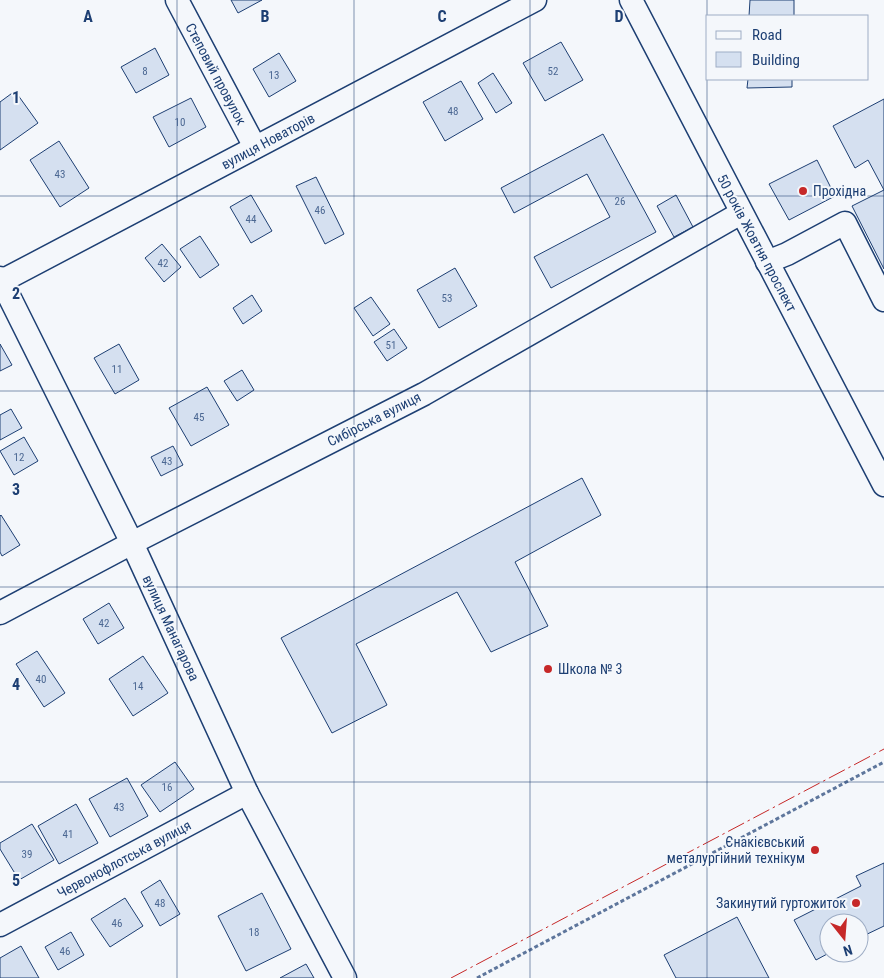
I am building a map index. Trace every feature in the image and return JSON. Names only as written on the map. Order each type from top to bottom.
[{"type":"street","name":"Степовий провулок","points":[[177,0],[254,148]]},
{"type":"street","name":"вулиця Новаторів","points":[[1,280],[535,0]]},
{"type":"street","name":"50 років Жовтня проспект","points":[[632,0],[884,485]]},
{"type":"street","name":"Сибірська вулиця","points":[[0,613],[132,543],[424,394],[741,213]]},
{"type":"street","points":[[767,262],[787,254],[845,223],[884,300]]},
{"type":"street","name":"вулиця Манагарова","points":[[1,280],[132,543],[247,794],[345,978]]},
{"type":"street","name":"Червонофлотська вулиця","points":[[0,925],[247,794]]},
{"type":"path","points":[[478,978],[884,762]]},
{"type":"building","points":[[231,0],[262,0],[238,13]]},
{"type":"building","points":[[750,0],[794,0],[794,15],[749,15]]},
{"type":"building","points":[[561,42],[583,80],[545,101],[523,63]]},
{"type":"building","points":[[155,48],[169,75],[136,93],[121,67]]},
{"type":"building","points":[[279,53],[296,81],[269,97],[253,69]]},
{"type":"building","points":[[493,73],[512,103],[496,113],[478,83]]},
{"type":"building","points":[[748,80],[792,80],[792,87],[747,88]]},
{"type":"building","points":[[461,81],[483,119],[445,141],[423,102]]},
{"type":"building","points":[[15,91],[38,123],[0,150],[0,102]]},
{"type":"building","points":[[191,98],[206,127],[169,147],[153,117]]},
{"type":"building","points":[[884,99],[884,190],[868,160],[855,168],[833,126]]},
{"type":"building","points":[[603,134],[656,232],[551,288],[534,257],[610,217],[587,174],[514,213],[501,188]]},
{"type":"building","points":[[59,141],[89,188],[60,207],[30,160]]},
{"type":"building","name":"Прохідна","points":[[817,160],[835,196],[789,220],[769,184]]},
{"type":"building","points":[[316,177],[344,234],[325,244],[296,186]]},
{"type":"building","points":[[884,190],[884,269],[852,206]]},
{"type":"building","points":[[251,195],[272,231],[251,243],[230,207]]},
{"type":"building","points":[[676,195],[693,227],[674,237],[657,206]]},
{"type":"building","points":[[200,236],[219,265],[200,278],[180,249]]},
{"type":"building","points":[[162,244],[181,267],[164,282],[145,258]]},
{"type":"building","points":[[455,268],[477,306],[439,328],[417,290]]},
{"type":"building","points":[[252,295],[262,311],[243,324],[233,308]]},
{"type":"building","points":[[371,297],[390,324],[373,336],[354,308]]},
{"type":"building","points":[[394,329],[407,348],[387,361],[374,342]]},
{"type":"building","points":[[0,344],[12,365],[0,371]]},
{"type":"building","points":[[119,344],[139,380],[115,394],[94,358]]},
{"type":"building","points":[[242,370],[254,390],[237,401],[224,381]]},
{"type":"building","points":[[207,387],[229,425],[191,446],[169,408]]},
{"type":"building","points":[[11,409],[22,428],[0,440],[0,415]]},
{"type":"building","points":[[24,437],[38,461],[14,475],[0,451]]},
{"type":"building","points":[[173,446],[183,465],[161,476],[151,457]]},
{"type":"building","points":[[582,478],[601,515],[515,562],[548,626],[491,652],[457,592],[356,644],[387,705],[332,733],[281,638]]},
{"type":"building","points":[[1,515],[20,545],[2,556],[0,552]]},
{"type":"building","points":[[109,603],[124,628],[98,644],[83,619]]},
{"type":"building","points":[[37,651],[65,693],[44,707],[16,664]]},
{"type":"building","points":[[143,656],[168,693],[133,716],[109,679]]},
{"type":"building","points":[[175,762],[194,789],[160,812],[141,785]]},
{"type":"building","points":[[127,778],[148,816],[110,837],[89,799]]},
{"type":"building","points":[[76,804],[98,843],[59,864],[38,826]]},
{"type":"building","points":[[32,824],[54,860],[19,880],[0,849],[0,843]]},
{"type":"building","name":"Закинутий гуртожиток","points":[[884,863],[884,926],[869,933],[869,913],[819,913],[819,958],[816,960],[794,920],[861,886],[856,876]]},
{"type":"building","points":[[160,880],[180,914],[160,926],[141,892]]},
{"type":"building","points":[[262,893],[291,949],[246,971],[218,916]]},
{"type":"building","points":[[125,898],[143,926],[110,947],[91,919]]},
{"type":"building","points":[[737,917],[769,978],[676,978],[664,955]]},
{"type":"building","points":[[71,932],[84,955],[58,970],[45,947]]},
{"type":"building","points":[[21,946],[39,978],[0,978],[0,958]]},
{"type":"building","points":[[306,964],[314,978],[280,978]]},
{"type":"power","points":[[451,978],[884,749]]},
{"type":"place","name":"Прохідна","points":[[803,191]]},
{"type":"place","name":"Школа № 3","points":[[548,669]]},
{"type":"place","name":"Єнакієвський металургійний технікум","points":[[815,850]]},
{"type":"place","name":"Закинутий гуртожиток","points":[[856,903]]}]
